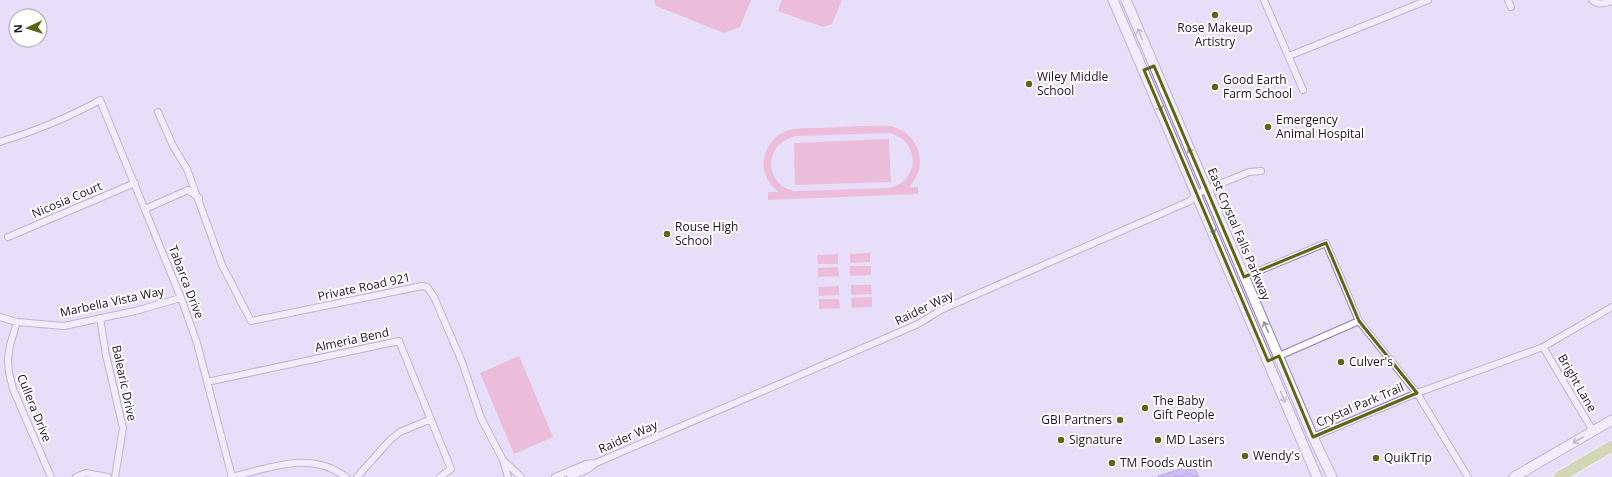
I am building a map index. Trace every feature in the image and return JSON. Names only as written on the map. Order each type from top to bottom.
[{"type":"highway","points":[[1559,477],[1612,446]]},
{"type":"main road","name":"East Crystal Falls Parkway","points":[[1113,0],[1317,477]]},
{"type":"main road","name":"East Crystal Falls Parkway","points":[[1126,0],[1278,356],[1332,477]]},
{"type":"main road","points":[[1144,70],[1154,66]]},
{"type":"main road","points":[[1234,281],[1244,277]]},
{"type":"main road","points":[[1268,361],[1278,356]]},
{"type":"main road","points":[[1514,477],[1612,420]]},
{"type":"street","points":[[1264,0],[1303,90]]},
{"type":"street","points":[[1289,56],[1428,0]]},
{"type":"street","points":[[1508,0],[1511,6]]},
{"type":"street","points":[[1592,0],[1601,4],[1612,1]]},
{"type":"street","name":"Tabarca Drive","points":[[0,142],[50,125],[81,111],[100,100],[181,298],[197,343],[232,477]]},
{"type":"street","name":"Private Road 921","points":[[158,112],[173,146],[187,169],[199,198],[222,265],[251,321],[422,286],[427,287],[434,297],[462,362],[481,418],[503,460],[508,477]]},
{"type":"street","name":"Raider Way","points":[[555,477],[586,464],[596,463],[916,325],[943,309],[1190,201],[1196,194],[1207,189],[1249,172],[1260,171]]},
{"type":"street","name":"Nicosia Court","points":[[8,237],[134,183]]},
{"type":"street","points":[[145,210],[188,190],[199,198]]},
{"type":"street","points":[[1244,277],[1326,243],[1359,321],[1416,393],[1461,468],[1468,477]]},
{"type":"street","name":"Marbella Vista Way","points":[[0,317],[17,322],[64,326],[154,307],[181,298]]},
{"type":"street","name":"Crystal Park Trail","points":[[1313,437],[1416,393],[1543,347],[1612,307]]},
{"type":"street","name":"Balearic Drive","points":[[100,318],[106,355],[123,428],[115,477]]},
{"type":"street","points":[[1278,356],[1359,321]]},
{"type":"street","name":"Cullera Drive","points":[[17,322],[10,345],[8,358],[12,389],[51,477]]},
{"type":"street","name":"Almeria Bend","points":[[207,382],[399,341],[451,469],[440,477]]},
{"type":"street","name":"Bright Lane","points":[[1543,347],[1593,431]]},
{"type":"street","points":[[357,477],[390,440],[400,432],[431,419]]},
{"type":"street","name":"Private Road 921","points":[[503,460],[521,477]]},
{"type":"street","points":[[232,477],[298,462],[318,463],[336,470],[346,477]]},
{"type":"street","name":"Raider Way","points":[[570,477],[588,470],[596,463]]},
{"type":"street","points":[[76,477],[86,473],[108,477]]},
{"type":"highlighted area","points":[[1154,66],[1244,277],[1326,243],[1359,321],[1417,393],[1313,437],[1279,356],[1268,361],[1144,70]]},
{"type":"shaded area","points":[[654,0],[751,0],[740,27],[724,33],[656,6]]},
{"type":"shaded area","points":[[782,0],[842,0],[832,24],[823,27],[778,11]]},
{"type":"shaded area","points":[[890,126],[900,129],[908,135],[918,150],[920,160],[919,169],[909,187],[918,187],[918,194],[768,200],[768,192],[778,192],[766,177],[764,159],[771,142],[782,133],[800,128]],"holes":[[[889,133],[900,137],[912,152],[913,162],[911,171],[906,179],[898,185],[887,188],[795,191],[784,187],[777,181],[772,172],[771,163],[773,154],[778,146],[786,140],[797,136]]]},
{"type":"shaded area","points":[[889,139],[891,182],[795,185],[794,143]]},
{"type":"shaded area","points":[[870,253],[870,262],[850,263],[850,254]]},
{"type":"shaded area","points":[[838,254],[838,264],[818,264],[817,255]]},
{"type":"shaded area","points":[[850,266],[871,266],[871,275],[850,276]]},
{"type":"shaded area","points":[[838,267],[839,276],[818,277],[818,268]]},
{"type":"shaded area","points":[[851,285],[871,285],[872,294],[851,295]]},
{"type":"shaded area","points":[[839,286],[839,295],[819,296],[818,287]]},
{"type":"shaded area","points":[[872,297],[872,307],[852,308],[851,298]]},
{"type":"shaded area","points":[[819,299],[839,299],[840,308],[819,309]]},
{"type":"shaded area","points":[[519,356],[553,437],[514,454],[480,373]]},
{"type":"water","points":[[1193,465],[1199,477],[1158,477],[1158,476]]},
{"type":"place","name":"Rose Makeup Artistry","points":[[1215,15]]},
{"type":"place","name":"Wiley Middle School","points":[[1029,84]]},
{"type":"place","name":"Good Earth Farm School","points":[[1215,87]]},
{"type":"place","name":"Emergency Animal Hospital","points":[[1268,127]]},
{"type":"place","name":"Rouse High School","points":[[667,234]]},
{"type":"place","name":"Culver's","points":[[1341,362]]},
{"type":"place","name":"The Baby Gift People","points":[[1145,408]]},
{"type":"place","name":"GBI Partners","points":[[1120,420]]},
{"type":"place","name":"Signature","points":[[1061,440]]},
{"type":"place","name":"MD Lasers","points":[[1158,440]]},
{"type":"place","name":"Wendy's","points":[[1245,456]]},
{"type":"place","name":"QuikTrip","points":[[1376,458]]},
{"type":"place","name":"TM Foods Austin","points":[[1112,463]]}]
